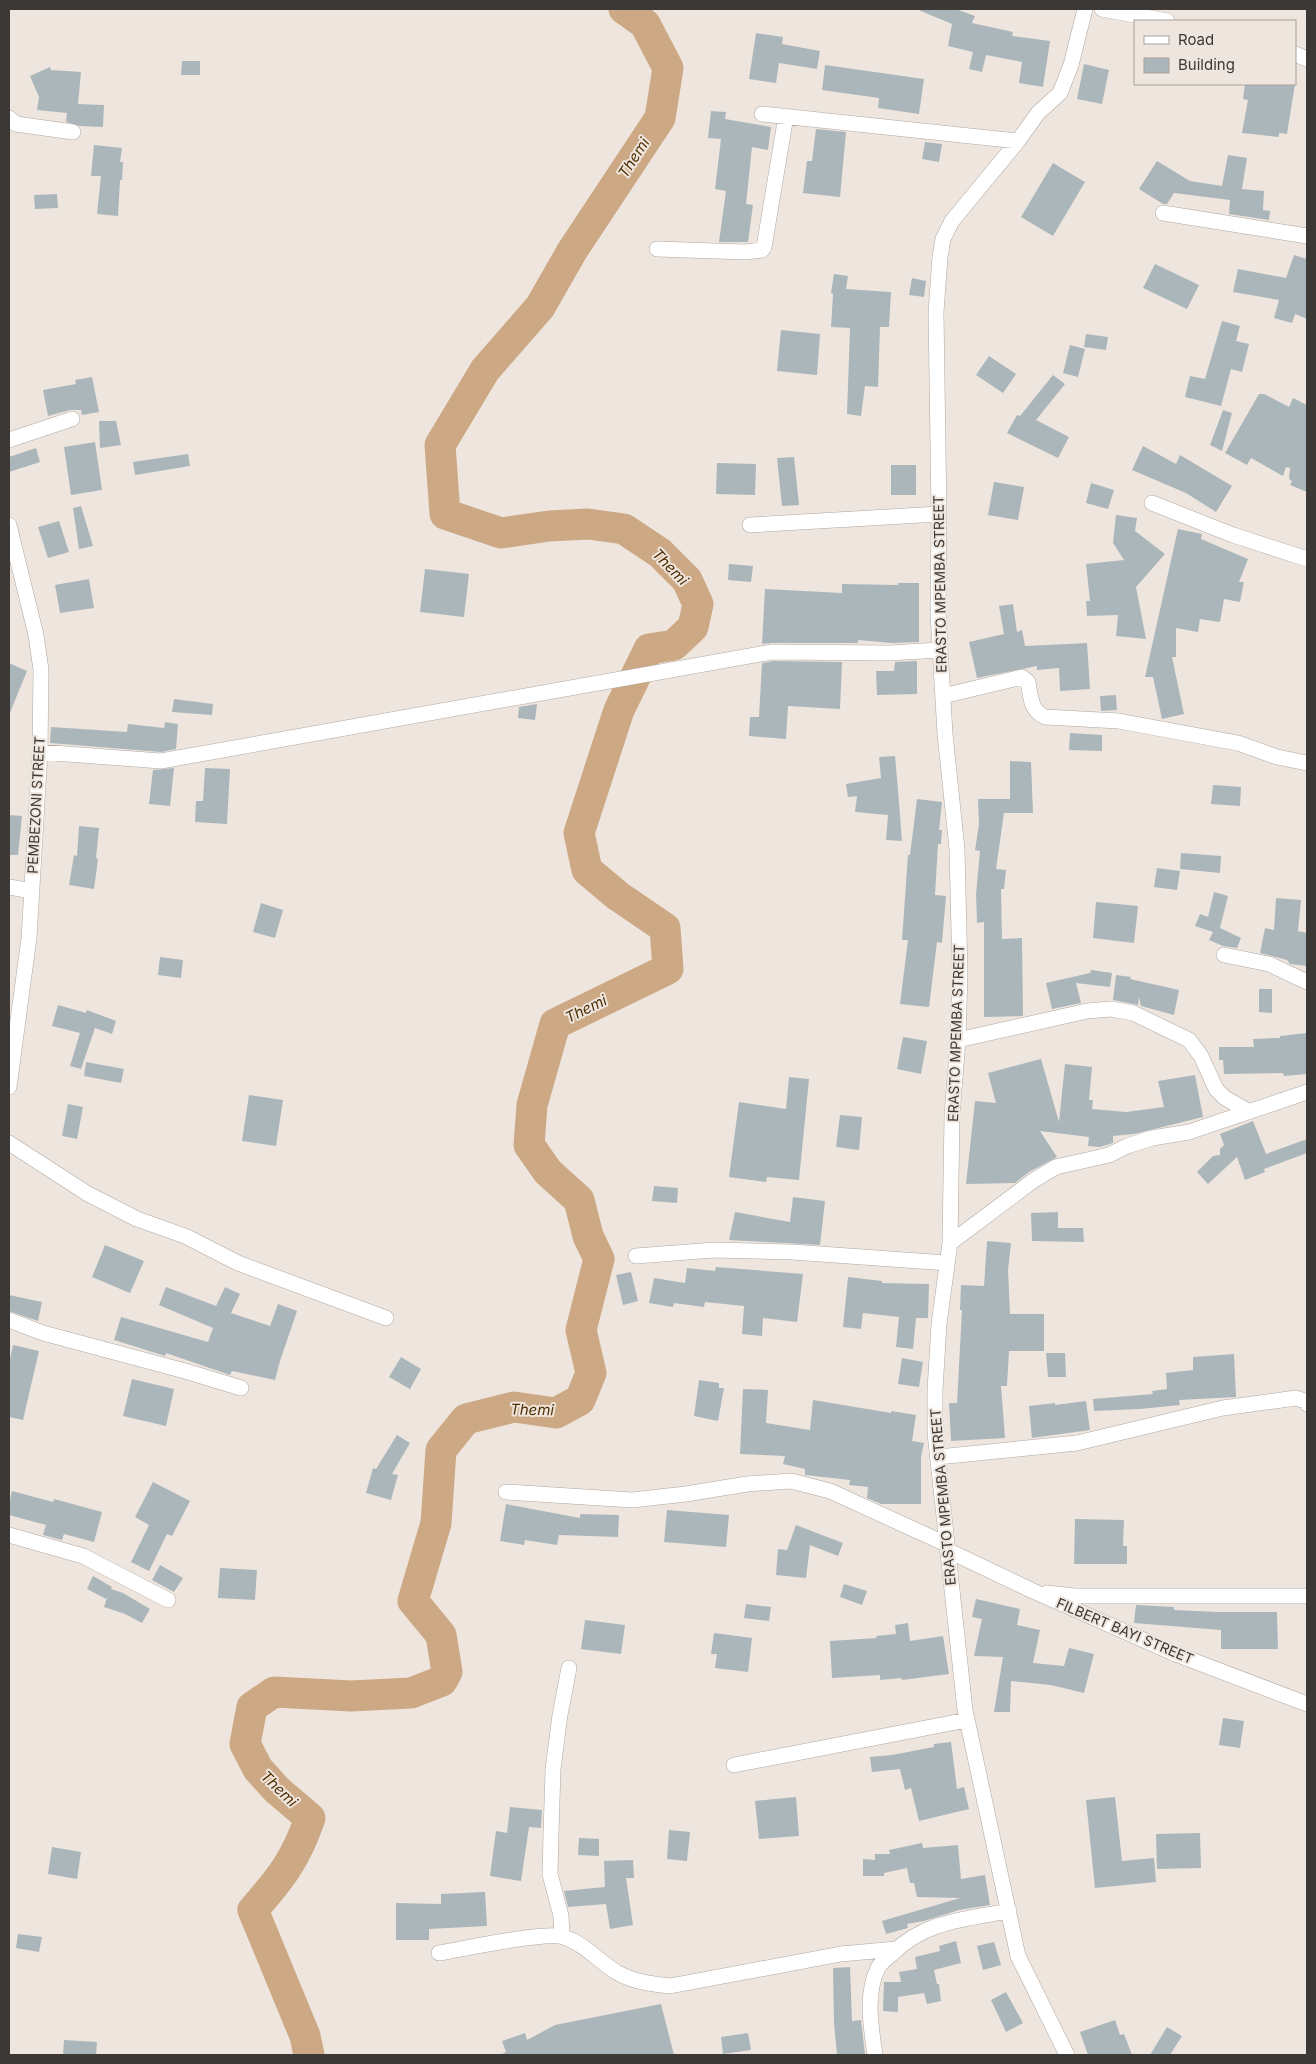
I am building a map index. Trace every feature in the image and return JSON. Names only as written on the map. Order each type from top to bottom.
[{"type":"street","name":"ERASTO MPEMBA STREET","points":[[1067,2055],[1018,1956],[967,1720],[938,1458],[935,1390],[939,1324],[950,1243],[952,1115],[958,1040],[960,974],[957,849],[942,696],[938,613],[939,514],[936,312],[943,239],[952,221],[1018,142],[1038,113],[1060,93],[1071,65],[1085,9]]},
{"type":"street","points":[[1102,9],[1162,20]]},
{"type":"street","points":[[762,114],[1018,142]]},
{"type":"street","points":[[656,249],[745,252],[762,250],[786,116]]},
{"type":"street","points":[[9,118],[16,124],[73,132]]},
{"type":"street","points":[[1163,213],[1307,236]]},
{"type":"street","points":[[9,440],[72,419]]},
{"type":"street","points":[[1152,503],[1232,535],[1307,559]]},
{"type":"street","points":[[750,525],[939,514]]},
{"type":"street","name":"PEMBEZONI STREET","points":[[9,525],[34,626],[41,670],[40,752],[29,938],[9,1087]]},
{"type":"street","points":[[40,752],[161,760],[772,652],[881,653],[940,650]]},
{"type":"street","points":[[942,696],[1022,677],[1028,682],[1033,706],[1037,713],[1045,717],[1119,721],[1238,743],[1277,758],[1307,764]]},
{"type":"street","points":[[9,888],[32,891]]},
{"type":"street","points":[[1224,955],[1269,964],[1307,982]]},
{"type":"street","points":[[958,1040],[1087,1011],[1111,1009],[1133,1013],[1190,1040],[1201,1056],[1216,1088],[1225,1098],[1248,1111]]},
{"type":"street","points":[[950,1243],[1034,1180],[1056,1167],[1109,1155],[1127,1146],[1152,1138],[1189,1132],[1307,1092]]},
{"type":"street","points":[[9,1144],[88,1194],[137,1219],[185,1236],[238,1263],[386,1318]]},
{"type":"street","points":[[636,1256],[714,1250],[762,1251],[947,1264]]},
{"type":"street","points":[[9,1320],[42,1333],[185,1370],[241,1388]]},
{"type":"street","points":[[938,1458],[1077,1443],[1223,1408],[1276,1400],[1296,1398],[1306,1401],[1307,1404]]},
{"type":"street","name":"FILBERT BAYI STREET","points":[[506,1492],[632,1500],[747,1484],[791,1481],[830,1491],[1033,1591],[1173,1653],[1307,1704]]},
{"type":"street","points":[[9,1535],[83,1556],[168,1600]]},
{"type":"street","points":[[1033,1591],[1074,1596],[1307,1596]]},
{"type":"street","points":[[562,1936],[561,1916],[550,1874],[551,1834],[553,1768],[569,1668]]},
{"type":"street","points":[[734,1765],[967,1720]]},
{"type":"street","points":[[875,2055],[870,2017],[872,1987],[879,1967],[896,1949],[919,1932],[945,1922],[1009,1911]]},
{"type":"street","points":[[439,1953],[536,1937],[562,1936],[581,1946],[618,1973],[643,1982],[670,1986],[841,1954],[896,1949]]},
{"type":"building","points":[[916,9],[956,9],[975,16],[972,23],[1013,32],[1012,36],[1050,41],[1043,87],[1019,83],[1022,62],[986,55],[982,72],[969,69],[973,52],[948,46],[952,24]]},
{"type":"building","points":[[756,33],[783,37],[782,44],[820,51],[817,69],[779,63],[776,83],[749,79]]},
{"type":"building","points":[[182,61],[200,61],[200,75],[181,75]]},
{"type":"building","points":[[1084,64],[1109,70],[1102,104],[1077,99]]},
{"type":"building","points":[[825,65],[924,79],[919,114],[878,108],[879,98],[822,90]]},
{"type":"building","points":[[50,67],[51,70],[81,72],[78,104],[104,105],[103,127],[80,126],[66,122],[67,113],[37,110],[39,97],[30,76]]},
{"type":"building","points":[[1245,85],[1295,85],[1287,134],[1279,133],[1279,137],[1242,133],[1248,100],[1243,99]]},
{"type":"building","points":[[711,111],[726,112],[725,119],[771,127],[768,150],[752,147],[746,204],[753,205],[748,242],[719,242],[726,191],[715,189],[721,139],[708,138]]},
{"type":"building","points":[[816,129],[846,132],[840,197],[803,193],[807,161],[812,161]]},
{"type":"building","points":[[925,142],[942,144],[939,162],[922,159]]},
{"type":"building","points":[[94,145],[122,148],[120,162],[123,162],[122,180],[120,180],[118,216],[97,214],[101,176],[91,176]]},
{"type":"building","points":[[1228,155],[1247,158],[1242,189],[1264,191],[1263,210],[1270,211],[1269,220],[1229,214],[1230,200],[1174,193],[1167,204],[1163,204],[1139,189],[1157,161],[1190,181],[1222,186]]},
{"type":"building","points":[[1053,163],[1085,182],[1053,236],[1021,217]]},
{"type":"building","points":[[57,194],[58,208],[35,209],[34,195]]},
{"type":"building","points":[[1294,255],[1307,259],[1307,319],[1295,314],[1292,323],[1274,318],[1279,300],[1233,292],[1238,269],[1286,278]]},
{"type":"building","points":[[1155,264],[1199,285],[1187,309],[1143,288]]},
{"type":"building","points":[[834,274],[848,276],[846,289],[891,292],[889,327],[880,327],[878,387],[865,386],[861,416],[847,414],[850,328],[831,327],[833,294],[831,293]]},
{"type":"building","points":[[912,278],[926,281],[924,297],[909,295]]},
{"type":"building","points":[[1222,321],[1240,326],[1236,341],[1249,344],[1242,372],[1231,369],[1221,406],[1185,397],[1190,376],[1205,379]]},
{"type":"building","points":[[781,330],[820,334],[817,375],[777,371]]},
{"type":"building","points":[[1086,334],[1108,337],[1106,350],[1084,347]]},
{"type":"building","points":[[1070,345],[1085,349],[1078,377],[1063,373]]},
{"type":"building","points":[[989,356],[1016,374],[1003,393],[976,375]]},
{"type":"building","points":[[1053,375],[1065,384],[1036,420],[1069,437],[1058,458],[1007,433],[1017,415],[1020,416]]},
{"type":"building","points":[[92,377],[99,412],[82,415],[81,410],[70,410],[48,416],[43,390],[76,384],[75,380]]},
{"type":"building","points":[[1259,394],[1264,394],[1289,407],[1293,398],[1307,405],[1307,492],[1290,485],[1292,481],[1289,479],[1290,468],[1286,467],[1283,476],[1251,458],[1247,465],[1225,453]]},
{"type":"building","points":[[1223,410],[1232,413],[1222,451],[1210,445]]},
{"type":"building","points":[[99,421],[116,421],[121,445],[100,448]]},
{"type":"building","points":[[95,442],[102,490],[71,495],[64,447]]},
{"type":"building","points":[[1143,446],[1176,464],[1180,455],[1232,486],[1216,512],[1186,493],[1132,470]]},
{"type":"building","points":[[36,448],[40,462],[9,472],[9,457]]},
{"type":"building","points":[[188,454],[190,466],[135,475],[133,462]]},
{"type":"building","points":[[794,457],[799,505],[782,506],[777,458]]},
{"type":"building","points":[[717,463],[756,464],[755,495],[716,494]]},
{"type":"building","points":[[891,465],[916,465],[916,495],[891,495]]},
{"type":"building","points":[[994,482],[1024,487],[1018,520],[988,515]]},
{"type":"building","points":[[1091,483],[1114,490],[1108,509],[1086,503]]},
{"type":"building","points":[[81,506],[93,546],[79,549],[73,508]]},
{"type":"building","points":[[1116,515],[1137,518],[1135,531],[1165,554],[1136,587],[1146,639],[1116,636],[1118,615],[1087,616],[1086,601],[1090,601],[1086,564],[1124,560],[1113,543]]},
{"type":"building","points":[[59,521],[69,552],[48,558],[38,527]]},
{"type":"building","points":[[1178,529],[1202,534],[1201,539],[1248,559],[1239,582],[1244,582],[1240,602],[1224,599],[1220,622],[1200,619],[1198,632],[1176,628],[1176,657],[1172,657],[1184,714],[1162,719],[1153,677],[1145,677]]},
{"type":"building","points":[[729,564],[753,566],[751,582],[728,580]]},
{"type":"building","points":[[425,569],[469,574],[464,617],[420,612]]},
{"type":"building","points":[[89,579],[94,608],[60,613],[55,585]]},
{"type":"building","points":[[898,583],[919,583],[919,642],[892,643],[858,640],[858,643],[762,644],[765,589],[842,593],[842,584],[898,585]]},
{"type":"building","points":[[1013,604],[1017,632],[1022,630],[1025,646],[1087,643],[1090,689],[1060,691],[1059,668],[1037,670],[1037,666],[977,678],[969,642],[1004,634],[999,606]]},
{"type":"building","points":[[773,661],[842,662],[840,709],[788,706],[786,739],[749,736],[750,717],[759,717],[762,663]]},
{"type":"building","points":[[917,661],[917,694],[877,695],[876,671],[894,671],[895,662]]},
{"type":"building","points":[[9,663],[27,671],[9,715]]},
{"type":"building","points":[[1116,695],[1117,710],[1101,711],[1100,696]]},
{"type":"building","points":[[174,699],[213,704],[212,715],[172,712]]},
{"type":"building","points":[[537,704],[535,720],[518,718],[519,707]]},
{"type":"building","points":[[165,722],[178,724],[176,749],[161,752],[50,743],[51,727],[127,732],[128,724],[164,728]]},
{"type":"building","points":[[1070,733],[1102,735],[1102,751],[1069,750]]},
{"type":"building","points":[[895,756],[902,841],[886,840],[888,815],[855,812],[857,796],[848,797],[846,784],[881,778],[879,757]]},
{"type":"building","points":[[1010,761],[1031,762],[1033,813],[1004,813],[996,869],[1006,870],[1004,889],[1001,889],[1002,939],[1022,938],[1023,1016],[984,1017],[984,922],[977,923],[976,894],[980,851],[975,850],[979,824],[978,799],[1010,799]]},
{"type":"building","points":[[174,768],[170,806],[149,804],[153,770]]},
{"type":"building","points":[[205,768],[230,769],[227,824],[195,822],[196,801],[203,801]]},
{"type":"building","points":[[1213,785],[1241,787],[1240,806],[1211,804]]},
{"type":"building","points":[[917,799],[942,802],[939,830],[942,830],[941,844],[938,844],[935,895],[946,896],[942,943],[937,942],[929,1007],[900,1004],[908,940],[902,940],[908,855],[910,855]]},
{"type":"building","points":[[9,815],[22,816],[18,855],[9,855]]},
{"type":"building","points":[[79,826],[99,828],[96,858],[98,859],[94,889],[69,885],[74,855],[77,856]]},
{"type":"building","points":[[1181,853],[1221,856],[1220,873],[1180,869]]},
{"type":"building","points":[[1157,868],[1180,871],[1177,890],[1154,887]]},
{"type":"building","points":[[1214,892],[1228,896],[1220,928],[1241,938],[1237,948],[1223,946],[1209,940],[1213,932],[1195,926],[1200,914],[1208,917]]},
{"type":"building","points":[[1276,898],[1301,900],[1298,931],[1307,933],[1307,966],[1290,964],[1287,960],[1260,953],[1265,928],[1274,930]]},
{"type":"building","points":[[1096,902],[1138,906],[1134,943],[1093,938]]},
{"type":"building","points":[[261,903],[283,910],[275,938],[253,932]]},
{"type":"building","points":[[160,957],[183,960],[181,978],[158,975]]},
{"type":"building","points":[[1091,970],[1112,973],[1110,987],[1076,983],[1081,1003],[1052,1009],[1046,983],[1090,973]]},
{"type":"building","points":[[1116,975],[1131,977],[1130,979],[1179,990],[1174,1015],[1141,1006],[1139,997],[1138,1005],[1113,1000]]},
{"type":"building","points":[[1259,989],[1272,989],[1272,1013],[1259,1012]]},
{"type":"building","points":[[58,1005],[86,1013],[87,1010],[116,1021],[112,1034],[95,1028],[81,1069],[70,1066],[80,1033],[52,1026]]},
{"type":"building","points":[[1307,1033],[1307,1074],[1284,1076],[1283,1073],[1224,1074],[1223,1060],[1219,1060],[1219,1047],[1254,1047],[1253,1039],[1280,1038],[1280,1036]]},
{"type":"building","points":[[903,1037],[927,1041],[921,1074],[897,1069]]},
{"type":"building","points":[[1041,1059],[1059,1122],[1065,1064],[1092,1067],[1089,1100],[1093,1100],[1092,1109],[1126,1112],[1164,1107],[1158,1081],[1195,1075],[1203,1117],[1134,1134],[1113,1136],[1113,1143],[1100,1147],[1088,1146],[1089,1137],[1040,1131],[1057,1157],[1029,1172],[1015,1183],[966,1184],[975,1101],[996,1103],[988,1073]]},
{"type":"building","points":[[86,1062],[124,1069],[121,1083],[84,1076]]},
{"type":"building","points":[[789,1077],[809,1079],[799,1180],[767,1177],[766,1182],[729,1177],[739,1102],[786,1109]]},
{"type":"building","points":[[249,1095],[283,1100],[276,1146],[242,1141]]},
{"type":"building","points":[[68,1104],[83,1107],[77,1139],[62,1136]]},
{"type":"building","points":[[840,1115],[862,1117],[859,1150],[836,1147]]},
{"type":"building","points":[[1253,1121],[1266,1154],[1307,1139],[1307,1153],[1264,1169],[1265,1172],[1245,1180],[1237,1157],[1208,1184],[1197,1172],[1213,1156],[1220,1155],[1220,1149],[1224,1145],[1220,1134]]},
{"type":"building","points":[[654,1186],[678,1188],[677,1203],[652,1201]]},
{"type":"building","points":[[793,1197],[825,1201],[820,1245],[729,1240],[735,1212],[790,1222]]},
{"type":"building","points":[[1058,1212],[1058,1228],[1083,1228],[1084,1242],[1032,1241],[1031,1213]]},
{"type":"building","points":[[987,1241],[1011,1243],[1008,1270],[1010,1314],[1044,1314],[1044,1351],[1009,1351],[1007,1386],[1001,1386],[1005,1438],[951,1441],[949,1403],[957,1403],[962,1310],[960,1310],[961,1285],[984,1286]]},
{"type":"building","points":[[105,1245],[144,1261],[130,1293],[92,1277]]},
{"type":"building","points":[[716,1267],[803,1274],[797,1322],[763,1318],[762,1336],[742,1334],[744,1306],[705,1302],[704,1307],[674,1303],[673,1307],[649,1303],[654,1278],[685,1283],[687,1268],[715,1271]]},
{"type":"building","points":[[631,1272],[638,1301],[623,1305],[616,1275]]},
{"type":"building","points":[[848,1277],[882,1281],[882,1283],[929,1284],[928,1318],[916,1318],[913,1349],[896,1347],[899,1317],[863,1313],[861,1329],[843,1327]]},
{"type":"building","points":[[166,1287],[216,1306],[225,1287],[240,1294],[231,1313],[270,1326],[278,1304],[297,1311],[275,1380],[232,1371],[230,1375],[166,1353],[165,1356],[114,1340],[121,1317],[208,1342],[213,1328],[159,1305]]},
{"type":"building","points":[[9,1295],[42,1302],[38,1321],[9,1311]]},
{"type":"building","points":[[13,1345],[39,1351],[23,1420],[9,1417],[9,1364]]},
{"type":"building","points":[[1046,1353],[1065,1353],[1066,1377],[1048,1377]]},
{"type":"building","points":[[1234,1354],[1236,1397],[1179,1400],[1180,1405],[1094,1411],[1093,1399],[1153,1394],[1152,1391],[1167,1389],[1166,1373],[1193,1370],[1193,1357]]},
{"type":"building","points":[[401,1357],[421,1369],[410,1389],[389,1377]]},
{"type":"building","points":[[902,1358],[923,1362],[919,1387],[898,1384]]},
{"type":"building","points":[[132,1379],[174,1389],[166,1426],[123,1416]]},
{"type":"building","points":[[699,1380],[719,1383],[719,1388],[724,1388],[718,1421],[694,1416]]},
{"type":"building","points":[[743,1389],[768,1390],[766,1423],[810,1430],[813,1400],[891,1413],[891,1411],[916,1415],[912,1441],[924,1443],[921,1457],[921,1504],[881,1504],[867,1498],[868,1487],[849,1485],[850,1480],[805,1475],[805,1469],[783,1464],[785,1456],[740,1454]]},
{"type":"building","points":[[1086,1401],[1090,1430],[1032,1438],[1029,1406]]},
{"type":"building","points":[[397,1435],[410,1443],[392,1474],[398,1475],[391,1500],[366,1493],[373,1468],[376,1469]]},
{"type":"building","points":[[153,1482],[190,1501],[172,1536],[167,1534],[149,1571],[131,1562],[149,1525],[135,1517]]},
{"type":"building","points":[[12,1491],[53,1502],[54,1499],[102,1512],[94,1542],[64,1534],[62,1540],[43,1535],[46,1525],[9,1515]]},
{"type":"building","points":[[506,1504],[580,1518],[580,1514],[619,1515],[618,1537],[559,1535],[557,1545],[525,1540],[524,1545],[500,1541]]},
{"type":"building","points":[[667,1510],[729,1515],[726,1547],[664,1542]]},
{"type":"building","points":[[1075,1519],[1124,1520],[1123,1546],[1127,1546],[1127,1564],[1074,1564]]},
{"type":"building","points":[[796,1525],[843,1543],[838,1556],[810,1545],[806,1578],[776,1575],[778,1549],[787,1550]]},
{"type":"building","points":[[160,1565],[183,1578],[174,1592],[152,1580]]},
{"type":"building","points":[[220,1568],[257,1570],[255,1600],[218,1598]]},
{"type":"building","points":[[93,1576],[112,1587],[111,1589],[123,1593],[150,1609],[142,1623],[125,1614],[104,1607],[108,1595],[106,1599],[87,1589]]},
{"type":"building","points":[[844,1584],[867,1591],[862,1605],[840,1597]]},
{"type":"building","points":[[976,1599],[1020,1609],[1017,1625],[1040,1630],[1033,1663],[1064,1666],[1069,1648],[1094,1654],[1084,1693],[1051,1685],[1011,1681],[1010,1712],[994,1712],[1003,1657],[974,1656],[982,1619],[972,1617]]},
{"type":"building","points":[[746,1604],[771,1607],[769,1621],[744,1618]]},
{"type":"building","points":[[1136,1605],[1174,1607],[1174,1610],[1277,1612],[1278,1649],[1221,1649],[1221,1630],[1134,1623]]},
{"type":"building","points":[[585,1620],[625,1625],[621,1654],[581,1649]]},
{"type":"building","points":[[908,1623],[910,1641],[943,1636],[949,1674],[902,1680],[901,1678],[880,1680],[880,1675],[832,1678],[830,1641],[877,1638],[876,1636],[896,1634],[895,1625]]},
{"type":"building","points":[[714,1633],[752,1638],[748,1672],[715,1668],[717,1654],[711,1654]]},
{"type":"building","points":[[1223,1718],[1244,1721],[1240,1748],[1219,1745]]},
{"type":"building","points":[[951,1742],[957,1789],[964,1787],[969,1809],[919,1821],[911,1788],[905,1790],[900,1769],[872,1772],[870,1757],[892,1755],[934,1747],[934,1744]]},
{"type":"building","points":[[796,1797],[799,1836],[759,1839],[755,1801]]},
{"type":"building","points":[[1115,1797],[1122,1861],[1154,1858],[1156,1882],[1095,1888],[1086,1800]]},
{"type":"building","points":[[510,1807],[542,1810],[541,1828],[529,1827],[521,1881],[490,1876],[496,1831],[507,1833]]},
{"type":"building","points":[[669,1830],[690,1832],[687,1861],[667,1859]]},
{"type":"building","points":[[1200,1833],[1201,1868],[1157,1869],[1156,1834]]},
{"type":"building","points":[[579,1838],[599,1839],[599,1856],[578,1855]]},
{"type":"building","points":[[922,1843],[923,1848],[958,1845],[961,1879],[985,1875],[990,1905],[959,1910],[924,1921],[907,1924],[908,1928],[886,1934],[882,1921],[960,1898],[917,1897],[914,1883],[910,1883],[907,1868],[884,1873],[884,1876],[863,1876],[863,1859],[875,1860],[875,1854],[890,1854],[889,1850]]},
{"type":"building","points":[[52,1847],[81,1852],[77,1879],[48,1874]]},
{"type":"building","points":[[633,1860],[634,1878],[626,1878],[633,1925],[610,1929],[606,1904],[568,1907],[564,1891],[605,1887],[604,1861]]},
{"type":"building","points":[[485,1892],[487,1926],[429,1929],[429,1940],[396,1940],[396,1903],[441,1904],[441,1894]]},
{"type":"building","points":[[18,1934],[42,1937],[39,1952],[16,1948]]},
{"type":"building","points":[[956,1941],[961,1963],[934,1970],[937,1984],[939,1984],[941,2001],[927,2004],[924,1993],[898,1997],[898,2012],[883,2011],[884,1982],[901,1982],[899,1972],[917,1969],[915,1957],[940,1951],[939,1946]]},
{"type":"building","points":[[994,1942],[1001,1965],[983,1970],[977,1946]]},
{"type":"building","points":[[850,1967],[852,2021],[861,2020],[865,2054],[837,2055],[834,2023],[833,1968]]},
{"type":"building","points":[[1006,1992],[1023,2023],[1006,2032],[991,2000]]},
{"type":"building","points":[[661,2004],[674,2055],[500,2055],[506,2052],[502,2041],[525,2033],[527,2040],[555,2025]]},
{"type":"building","points":[[1115,2020],[1120,2035],[1124,2034],[1132,2055],[1088,2055],[1080,2032]]},
{"type":"building","points":[[1167,2027],[1182,2036],[1170,2055],[1150,2055]]},
{"type":"building","points":[[748,2033],[751,2050],[723,2054],[721,2037]]},
{"type":"building","points":[[64,2040],[97,2042],[96,2055],[63,2055]]},
{"type":"waterway","name":"Themi","points":[[309,2055],[305,2036],[253,1910],[287,1867],[299,1845],[310,1818],[277,1790],[258,1769],[245,1744],[252,1707],[274,1692],[351,1696],[411,1693],[442,1681],[447,1672],[441,1635],[413,1601],[436,1523],[441,1450],[466,1419],[514,1407],[556,1413],[580,1400],[591,1373],[581,1330],[599,1259],[588,1236],[579,1200],[548,1172],[529,1145],[532,1105],[555,1024],[668,969],[665,928],[618,896],[587,870],[579,833],[619,710],[649,649],[674,645],[693,627],[698,604],[687,580],[660,553],[624,529],[588,524],[549,526],[501,533],[445,514],[440,445],[485,370],[540,307],[572,251],[660,118],[668,68],[645,24],[624,9]]}]
